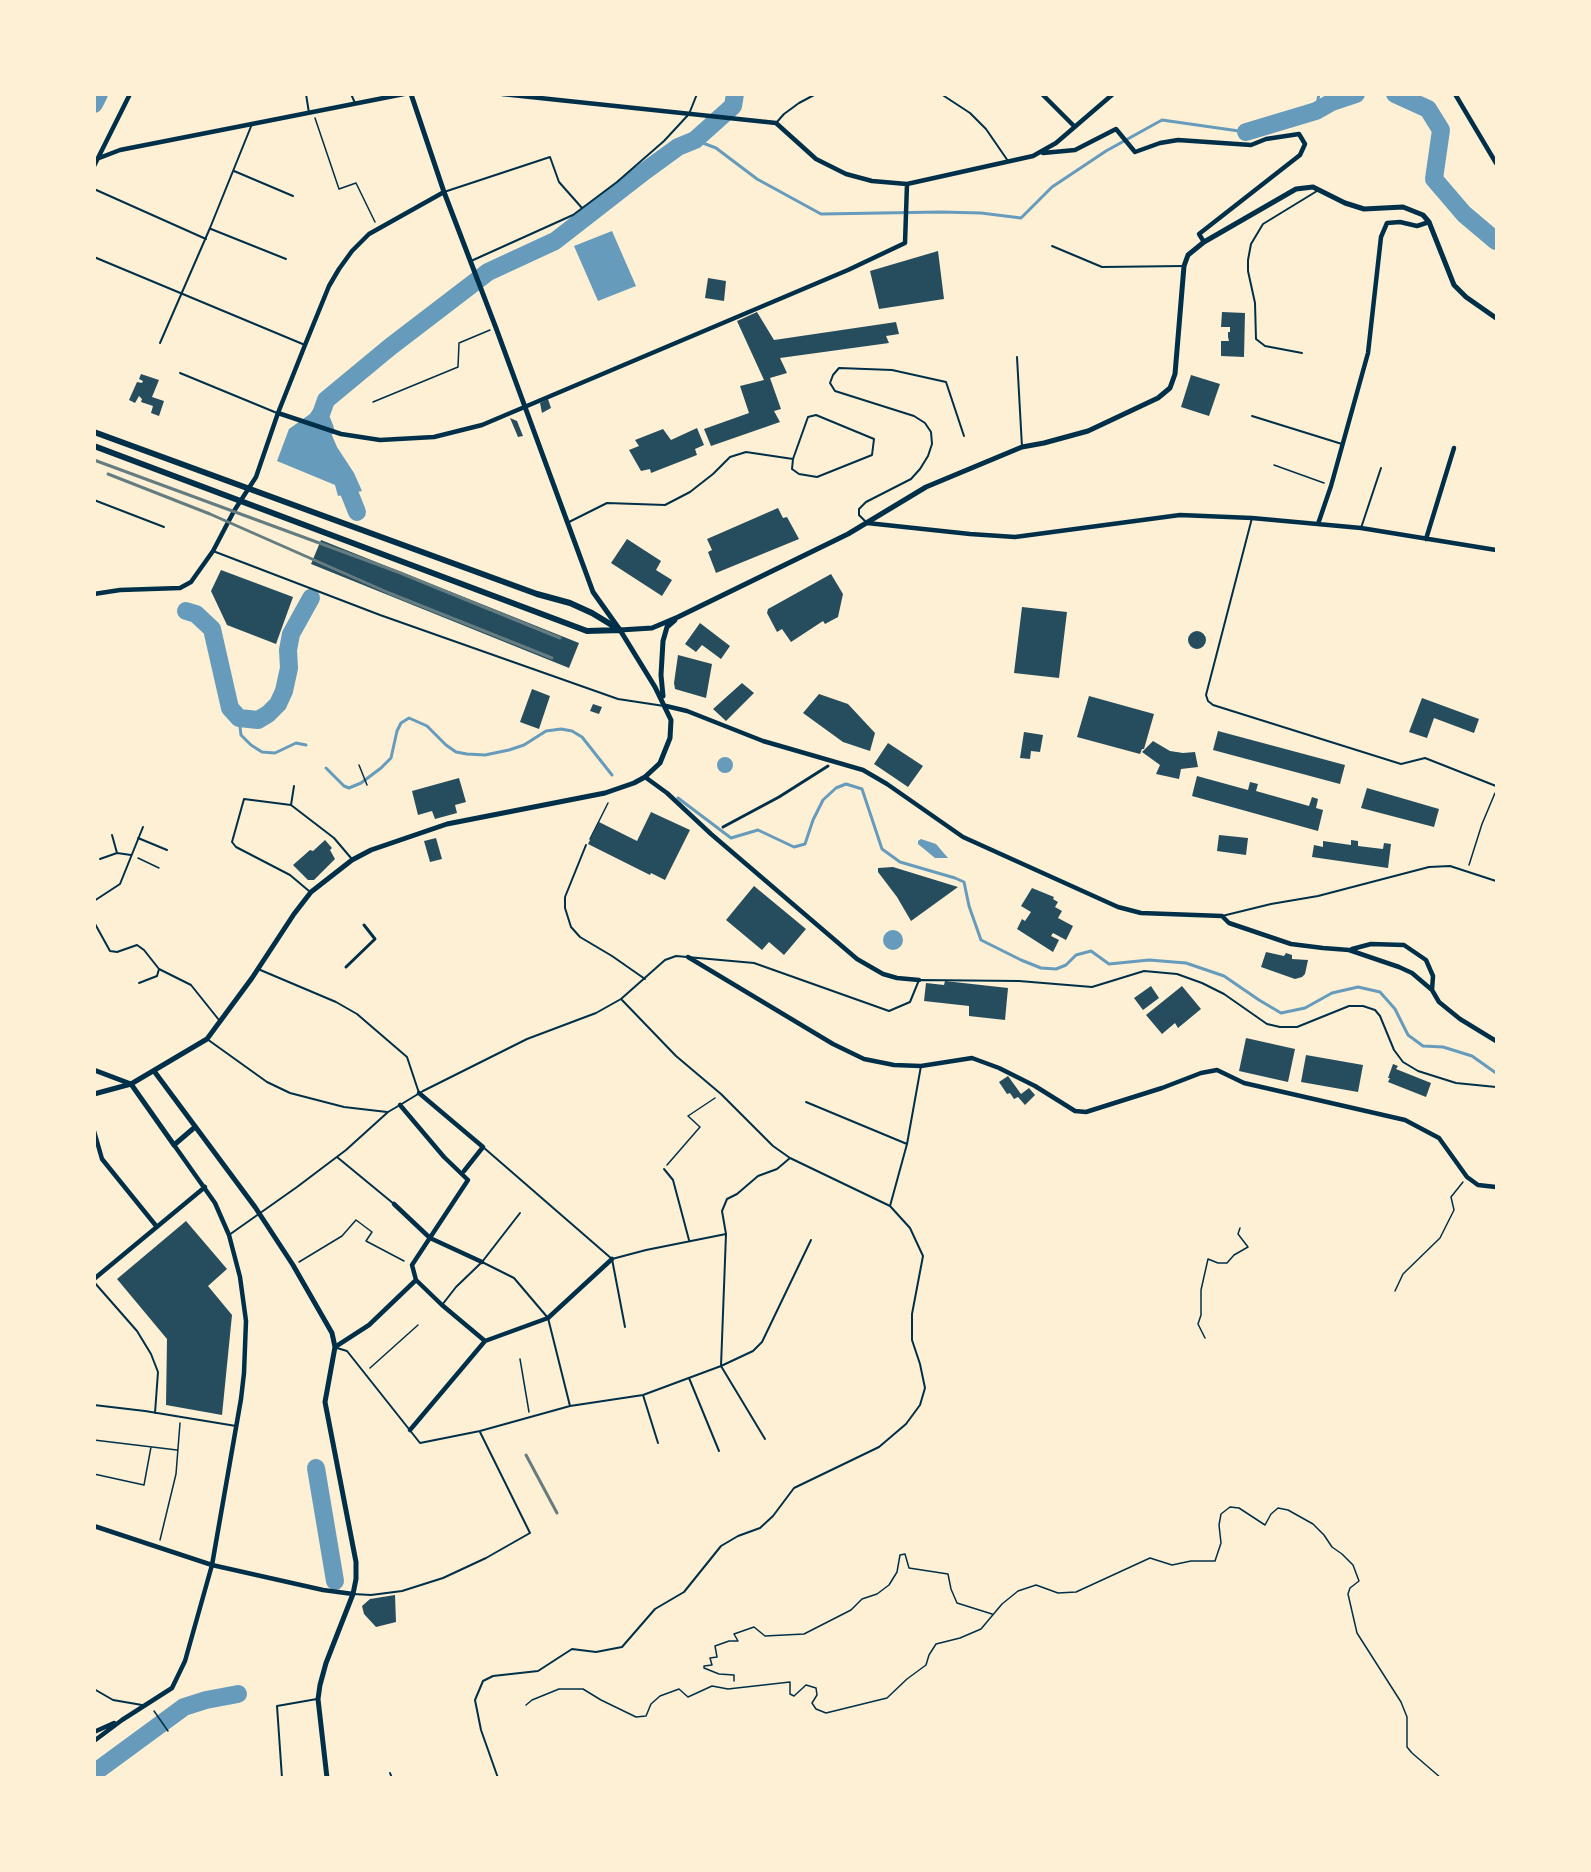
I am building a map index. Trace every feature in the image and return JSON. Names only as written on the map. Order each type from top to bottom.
[{"type":"main road","points":[[94,432],[537,594],[570,603],[620,630]]},
{"type":"main road","points":[[94,446],[587,631],[620,630]]},
{"type":"street","points":[[94,166],[130,94]]},
{"type":"street","points":[[97,159],[120,150],[404,94]]},
{"type":"street","points":[[411,94],[444,192],[482,289],[592,592],[620,630],[666,706],[687,711],[763,741],[863,770],[963,837],[1118,907],[1141,913],[1222,916],[1229,923],[1291,944],[1349,950],[1399,967],[1412,973],[1432,990],[1439,1002],[1453,1014],[1497,1041]]},
{"type":"street","points":[[502,94],[541,96],[776,123],[816,159],[846,174],[872,181],[907,184],[1009,163],[1040,153],[1075,150],[1116,129],[1135,153],[1160,143],[1178,140],[1251,145],[1266,139],[1299,134],[1305,144],[1300,155],[1199,234],[1204,242]]},
{"type":"street","points":[[1042,94],[1075,127]]},
{"type":"street","points":[[1455,94],[1494,162],[1497,163]]},
{"type":"street","points":[[1040,153],[1075,127],[1110,95]]},
{"type":"street","points":[[278,413],[341,434],[380,440],[434,437],[482,425],[848,270],[905,243],[907,184]]},
{"type":"street","points":[[620,630],[652,628],[678,617],[848,534],[926,487],[1022,447],[1088,431],[1158,398],[1170,388],[1175,375],[1184,266],[1188,255],[1204,242],[1296,189],[1313,187],[1320,189],[1346,203],[1364,209],[1403,207],[1423,214],[1429,222],[1454,285],[1466,297],[1497,318]]},
{"type":"street","points":[[96,592],[180,588],[191,582],[213,551],[250,488],[305,345],[329,286],[339,269],[352,251],[369,234],[444,192]]},
{"type":"street","points":[[1318,524],[1331,486],[1368,353],[1381,237],[1388,223],[1400,222],[1416,226],[1429,222]]},
{"type":"street","points":[[1426,539],[1454,448]]},
{"type":"street","points":[[867,523],[1015,537],[1180,515],[1252,518],[1361,528],[1497,550]]},
{"type":"street","points":[[94,1094],[131,1084],[207,1039],[221,1023],[311,892],[352,860],[371,850],[447,824],[615,790],[645,777],[660,763],[670,738],[671,724],[661,690],[663,641],[667,627],[678,617]]},
{"type":"street","points":[[723,827],[779,797],[828,766]]},
{"type":"street","points":[[645,777],[667,793],[857,960],[884,974],[919,980]]},
{"type":"street","points":[[346,967],[375,939],[364,925]]},
{"type":"street","points":[[1349,950],[1371,944],[1404,945],[1426,960],[1432,976],[1432,990]]},
{"type":"street","points":[[687,957],[833,1044],[864,1059],[894,1065],[921,1066],[972,1058],[1035,1086],[1075,1112],[1086,1112],[1201,1073],[1217,1070],[1244,1083],[1405,1120],[1439,1138],[1467,1177],[1478,1185],[1497,1187]]},
{"type":"street","points":[[94,1070],[131,1084],[205,1187],[229,1235],[240,1277],[246,1321],[244,1372],[212,1565],[184,1661],[172,1688],[94,1741]]},
{"type":"street","points":[[154,1071],[260,1214],[293,1265],[332,1333],[335,1347],[325,1402],[356,1562],[356,1579],[353,1594],[326,1663],[318,1699],[327,1778]]},
{"type":"street","points":[[419,1093],[483,1147],[464,1171]]},
{"type":"street","points":[[400,1105],[444,1157],[468,1180],[412,1265],[416,1280],[485,1341]]},
{"type":"street","points":[[174,1145],[195,1127]]},
{"type":"street","points":[[94,1131],[102,1159],[157,1227]]},
{"type":"street","points":[[94,1280],[205,1187]]},
{"type":"street","points":[[394,1204],[430,1238],[482,1262]]},
{"type":"street","points":[[410,1430],[485,1341],[548,1318],[612,1259]]},
{"type":"street","points":[[335,1347],[369,1325],[416,1280]]},
{"type":"street","points":[[94,1526],[212,1565],[323,1590],[353,1594]]},
{"type":"street","points":[[94,1732],[122,1720]]},
{"type":"lane","points":[[306,94],[311,112]]},
{"type":"lane","points":[[351,94],[356,104]]},
{"type":"lane","points":[[471,261],[573,215],[617,182],[664,141],[689,114],[697,94]]},
{"type":"lane","points":[[776,123],[799,103],[816,94]]},
{"type":"lane","points":[[941,94],[970,113],[986,129],[1009,163]]},
{"type":"lane","points":[[160,344],[206,239],[252,124]]},
{"type":"lane","points":[[444,192],[550,157],[559,182],[582,208]]},
{"type":"lane","points":[[234,171],[293,196]]},
{"type":"lane","points":[[94,189],[206,239]]},
{"type":"lane","points":[[1302,353],[1265,346],[1256,339],[1255,303],[1248,260],[1251,244],[1263,224],[1320,189]]},
{"type":"lane","points":[[210,228],[286,259]]},
{"type":"lane","points":[[1052,246],[1102,267],[1184,266]]},
{"type":"lane","points":[[94,257],[305,345]]},
{"type":"lane","points":[[1017,357],[1022,447]]},
{"type":"lane","points":[[867,523],[859,515],[859,509],[866,502],[911,479],[928,456],[932,444],[931,432],[925,423],[914,416],[835,391],[830,383],[839,368],[892,370],[946,382],[964,436]]},
{"type":"lane","points":[[180,373],[278,413]]},
{"type":"lane","points":[[816,415],[874,439],[872,455],[869,458],[817,477],[799,474],[792,469],[793,459],[808,417],[816,415]]},
{"type":"lane","points":[[1252,416],[1342,444]]},
{"type":"lane","points":[[567,523],[601,504],[665,504],[690,492],[730,457],[746,452],[793,459]]},
{"type":"lane","points":[[1361,528],[1381,468]]},
{"type":"lane","points":[[94,500],[164,527]]},
{"type":"lane","points":[[1252,518],[1206,695],[1208,701],[1213,705],[1401,764],[1425,758],[1497,788]]},
{"type":"lane","points":[[213,551],[380,615],[618,699],[666,706]]},
{"type":"lane","points":[[291,805],[294,786]]},
{"type":"lane","points":[[311,892],[290,875],[236,847],[232,842],[244,799],[291,805],[334,838],[352,860]]},
{"type":"lane","points":[[94,901],[120,884],[143,827]]},
{"type":"lane","points":[[112,835],[117,853]]},
{"type":"lane","points":[[138,838],[166,850]]},
{"type":"lane","points":[[586,845],[565,897],[565,908],[571,927],[580,937],[612,956],[645,980]]},
{"type":"lane","points":[[100,859],[117,853],[131,855]]},
{"type":"lane","points":[[1222,916],[1270,904],[1318,896],[1429,867],[1450,866],[1497,881]]},
{"type":"lane","points":[[94,922],[110,951],[117,952],[136,945],[144,950],[159,969],[192,985],[221,1023]]},
{"type":"lane","points":[[229,1235],[337,1157],[388,1112],[419,1093],[527,1039],[596,1013],[621,999],[665,960],[676,956],[754,963],[889,1011],[910,1002],[919,980],[1019,981],[1092,987],[1129,975],[1155,971],[1202,983],[1233,1000],[1267,1024],[1280,1028],[1297,1027],[1349,1006],[1363,1006],[1375,1010],[1380,1016],[1394,1050],[1403,1062],[1418,1071],[1456,1083],[1497,1087]]},
{"type":"lane","points":[[139,982],[157,976],[159,969]]},
{"type":"lane","points":[[258,969],[336,1002],[357,1014],[407,1057],[419,1093]]},
{"type":"lane","points":[[498,1778],[481,1730],[475,1700],[483,1682],[493,1676],[538,1671],[572,1649],[596,1652],[622,1647],[655,1609],[684,1592],[721,1546],[738,1536],[760,1528],[773,1516],[794,1488],[879,1447],[906,1424],[920,1405],[925,1388],[912,1340],[912,1314],[923,1256],[910,1228],[890,1206],[790,1158],[773,1146],[721,1094],[676,1056],[621,999]]},
{"type":"lane","points":[[207,1039],[267,1082],[290,1093],[344,1107],[388,1112]]},
{"type":"lane","points":[[890,1206],[907,1144],[921,1066]]},
{"type":"lane","points":[[806,1102],[907,1144]]},
{"type":"lane","points":[[483,1147],[612,1259],[625,1327]]},
{"type":"lane","points":[[337,1157],[394,1204]]},
{"type":"lane","points":[[765,1439],[721,1366],[726,1234],[722,1211],[726,1199],[737,1194],[758,1176],[777,1168],[790,1158]]},
{"type":"lane","points":[[664,1168],[673,1180],[689,1240]]},
{"type":"lane","points":[[442,1305],[456,1287],[482,1262],[520,1214]]},
{"type":"lane","points":[[612,1259],[689,1240],[726,1234]]},
{"type":"lane","points":[[335,1347],[347,1351],[420,1443],[480,1431],[570,1406],[643,1395],[753,1352],[762,1342],[811,1240]]},
{"type":"lane","points":[[482,1262],[514,1278],[548,1318],[570,1406]]},
{"type":"lane","points":[[94,1280],[137,1331],[151,1354],[158,1372],[155,1413]]},
{"type":"lane","points":[[689,1378],[719,1451]]},
{"type":"lane","points":[[643,1395],[658,1443]]},
{"type":"lane","points":[[94,1405],[236,1426]]},
{"type":"lane","points":[[353,1594],[370,1595],[402,1591],[443,1578],[486,1558],[530,1533],[480,1431]]},
{"type":"lane","points":[[94,1689],[113,1700],[145,1706]]},
{"type":"lane","points":[[282,1778],[277,1706],[318,1699]]},
{"type":"lane","points":[[390,1773],[392,1778]]},
{"type":"path","points":[[311,112],[339,189],[356,183],[378,228]]},
{"type":"path","points":[[373,402],[458,367],[459,343],[496,328]]},
{"type":"path","points":[[1274,465],[1331,486]]},
{"type":"path","points":[[359,765],[367,785]]},
{"type":"path","points":[[1469,866],[1482,824],[1497,788]]},
{"type":"path","points":[[586,845],[608,803]]},
{"type":"path","points":[[131,855],[159,868]]},
{"type":"path","points":[[664,1168],[700,1127],[688,1116],[721,1094]]},
{"type":"path","points":[[1395,1291],[1403,1274],[1440,1238],[1454,1210],[1451,1197],[1467,1177]]},
{"type":"path","points":[[293,1265],[342,1236],[356,1220],[372,1232],[366,1241],[412,1265]]},
{"type":"path","points":[[1204,1338],[1198,1324],[1201,1316],[1201,1290],[1208,1259],[1218,1263],[1227,1263],[1234,1255],[1248,1247],[1238,1234],[1240,1228]]},
{"type":"path","points":[[365,1373],[418,1325]]},
{"type":"path","points":[[520,1359],[530,1416]]},
{"type":"path","points":[[157,1548],[176,1474],[181,1417]]},
{"type":"path","points":[[94,1440],[178,1451]]},
{"type":"path","points":[[94,1474],[144,1485],[151,1447]]},
{"type":"path","points":[[526,1705],[532,1700],[559,1689],[583,1689],[636,1717],[646,1716],[651,1704],[660,1696],[679,1689],[688,1696],[712,1686],[728,1689],[790,1682],[790,1694],[794,1696],[806,1685],[816,1688],[817,1695],[812,1703],[826,1713],[887,1698],[926,1665],[936,1644],[960,1638],[981,1629],[993,1614],[1018,1591],[1036,1585],[1058,1593],[1076,1592],[1150,1558],[1172,1565],[1215,1561],[1221,1543],[1219,1525],[1221,1514],[1230,1507],[1239,1508],[1265,1525],[1271,1514],[1278,1508],[1288,1510],[1313,1524],[1332,1547],[1353,1565],[1359,1581],[1350,1588],[1348,1594],[1357,1633],[1401,1702],[1407,1717],[1407,1747],[1441,1778]]},
{"type":"path","points":[[734,1680],[734,1675],[719,1674],[704,1668],[704,1666],[712,1665],[710,1658],[717,1656],[715,1647],[729,1641],[738,1641],[734,1634],[754,1627],[765,1636],[804,1634],[851,1610],[862,1599],[877,1594],[889,1585],[897,1572],[900,1555],[905,1554],[909,1568],[948,1574],[957,1603],[993,1614]]},
{"type":"path","points":[[154,1711],[168,1731]]},
{"type":"water","points":[[612,231],[636,286],[598,301],[574,246]]},
{"type":"water","points":[[316,405],[328,410],[325,419],[337,447],[354,473],[362,491],[338,496],[335,485],[277,461],[289,429],[310,414]]},
{"type":"water","points":[[725,757],[731,759],[733,765],[731,771],[725,773],[719,771],[717,765],[719,759]]},
{"type":"water","points":[[921,839],[936,844],[948,858],[935,858],[918,844]]},
{"type":"water","points":[[893,930],[900,933],[903,940],[900,947],[893,950],[886,947],[883,940],[886,933]]},
{"type":"building","points":[[938,251],[944,299],[879,309],[870,271]]},
{"type":"building","points":[[708,278],[726,281],[724,301],[705,298]]},
{"type":"building","points":[[757,312],[774,340],[896,322],[899,334],[886,336],[889,343],[780,358],[787,373],[770,378],[781,409],[774,411],[780,422],[711,446],[704,429],[749,413],[740,386],[764,380],[737,321]]},
{"type":"building","points":[[1222,312],[1245,313],[1244,357],[1221,356],[1221,341],[1229,341],[1228,332],[1230,332],[1230,327],[1221,327]]},
{"type":"building","points":[[141,374],[159,380],[152,397],[164,401],[159,416],[151,413],[153,406],[141,402],[142,399],[139,396],[135,403],[129,400],[137,382],[142,383],[143,381],[139,379]]},
{"type":"building","points":[[1191,375],[1220,384],[1209,416],[1181,407]]},
{"type":"building","points":[[548,399],[551,408],[542,413],[540,403]]},
{"type":"building","points":[[510,418],[517,421],[523,436],[518,437]]},
{"type":"building","points":[[697,428],[704,445],[695,449],[697,455],[651,473],[650,469],[641,471],[629,450],[639,446],[635,440],[663,429],[671,440]]},
{"type":"building","points":[[778,508],[783,518],[787,517],[799,539],[716,573],[708,552],[712,550],[707,539]]},
{"type":"building","points":[[627,539],[661,561],[656,570],[672,580],[662,596],[611,563]]},
{"type":"building","points":[[321,540],[579,643],[569,668],[311,564]]},
{"type":"building","points":[[221,570],[293,597],[276,644],[227,625],[211,591]]},
{"type":"building","points":[[831,574],[843,594],[838,617],[825,624],[823,621],[791,642],[782,629],[777,632],[767,613],[768,609]]},
{"type":"building","points":[[1022,607],[1067,612],[1059,678],[1014,673]]},
{"type":"building","points":[[700,623],[730,646],[721,659],[702,645],[696,652],[685,644]]},
{"type":"building","points":[[1197,631],[1203,634],[1206,640],[1203,646],[1197,649],[1191,646],[1188,640],[1191,634]]},
{"type":"building","points":[[678,655],[712,664],[706,698],[675,689]]},
{"type":"building","points":[[742,683],[754,693],[726,721],[713,709]]},
{"type":"building","points":[[532,689],[550,696],[539,729],[520,722]]},
{"type":"building","points":[[819,694],[848,704],[875,733],[870,751],[843,742],[803,713]]},
{"type":"building","points":[[1089,696],[1154,714],[1144,749],[1140,754],[1077,737]]},
{"type":"building","points":[[1422,698],[1479,719],[1474,733],[1434,718],[1427,738],[1409,732]]},
{"type":"building","points":[[593,704],[602,707],[599,714],[590,711]]},
{"type":"building","points":[[1218,731],[1345,765],[1340,784],[1213,750]]},
{"type":"building","points":[[1024,732],[1043,735],[1040,752],[1031,751],[1030,759],[1020,758]]},
{"type":"building","points":[[1153,741],[1170,751],[1195,752],[1198,767],[1181,769],[1179,779],[1156,774],[1160,765],[1142,752]]},
{"type":"building","points":[[888,743],[923,766],[908,787],[874,764]]},
{"type":"building","points":[[1197,776],[1248,790],[1250,782],[1258,784],[1256,791],[1309,806],[1312,797],[1318,799],[1316,808],[1323,810],[1318,831],[1192,796]]},
{"type":"building","points":[[459,778],[466,802],[455,805],[457,813],[435,819],[432,811],[418,815],[412,791]]},
{"type":"building","points":[[1367,788],[1439,809],[1434,827],[1361,808]]},
{"type":"building","points":[[651,812],[690,830],[665,880],[651,873],[650,875],[588,844],[599,822],[637,841]]},
{"type":"building","points":[[1219,835],[1248,838],[1246,855],[1217,851]]},
{"type":"building","points":[[436,838],[442,859],[430,862],[424,841]]},
{"type":"building","points":[[325,840],[332,848],[330,850],[335,859],[314,880],[308,880],[293,865]]},
{"type":"building","points":[[1351,840],[1358,841],[1358,846],[1383,849],[1384,843],[1391,844],[1388,868],[1312,857],[1314,845],[1323,847],[1323,841],[1351,845]]},
{"type":"building","points":[[893,867],[958,887],[911,921],[878,872],[878,868]]},
{"type":"building","points":[[754,886],[806,929],[784,955],[769,942],[762,950],[726,920]]},
{"type":"building","points":[[1032,888],[1054,897],[1053,899],[1058,902],[1055,907],[1062,911],[1058,918],[1073,926],[1066,940],[1053,933],[1051,936],[1059,940],[1053,952],[1017,929],[1022,919],[1025,921],[1031,912],[1021,906]]},
{"type":"building","points":[[1266,952],[1284,956],[1286,953],[1292,955],[1292,959],[1308,960],[1305,974],[1295,979],[1261,967]]},
{"type":"building","points":[[945,981],[1008,988],[1005,1020],[969,1016],[969,1006],[924,1001],[926,983],[944,985]]},
{"type":"building","points":[[1151,986],[1159,998],[1143,1010],[1134,998]]},
{"type":"building","points":[[1182,986],[1201,1009],[1178,1028],[1175,1023],[1162,1034],[1146,1015]]},
{"type":"building","points":[[1246,1038],[1295,1049],[1288,1082],[1239,1071]]},
{"type":"building","points":[[1306,1055],[1363,1065],[1358,1092],[1301,1082]]},
{"type":"building","points":[[1393,1064],[1398,1066],[1396,1069],[1431,1083],[1426,1097],[1388,1082]]},
{"type":"building","points":[[1008,1076],[1021,1094],[1029,1088],[1035,1095],[1025,1105],[1018,1097],[1014,1099],[1010,1093],[1007,1094],[999,1082]]},
{"type":"building","points":[[186,1221],[227,1269],[208,1286],[232,1315],[222,1415],[166,1405],[167,1339],[117,1279]]},
{"type":"building","points":[[395,1595],[396,1622],[376,1627],[364,1614],[362,1606],[370,1599]]},
{"type":"waterway","points":[[94,104],[99,94]]},
{"type":"waterway","points":[[325,429],[320,417],[326,400],[390,347],[488,272],[555,241],[678,147],[695,140],[733,106],[735,94]]},
{"type":"waterway","points":[[1316,111],[1319,94]]},
{"type":"waterway","points":[[1246,132],[1316,111],[1332,102],[1356,94]]},
{"type":"waterway","points":[[1395,94],[1428,109],[1441,130],[1434,179],[1464,214],[1496,241]]},
{"type":"waterway","points":[[695,140],[716,148],[757,179],[821,214],[941,212],[981,213],[1021,218],[1052,187],[1106,151],[1162,120],[1246,132]]},
{"type":"waterway","points":[[341,472],[357,512]]},
{"type":"waterway","points":[[186,611],[196,614],[212,629],[230,708],[239,718],[258,720],[278,704],[284,691],[289,668],[288,650],[291,634],[311,598]]},
{"type":"waterway","points":[[239,718],[241,735],[262,752],[275,753],[296,743],[306,745]]},
{"type":"waterway","points":[[326,768],[344,786],[349,788],[361,783],[391,758],[397,731],[401,723],[409,718],[427,726],[456,752],[467,754],[485,755],[509,750],[524,745],[546,731],[561,729],[572,731],[582,737],[612,775]]},
{"type":"waterway","points":[[678,798],[731,838],[758,830],[794,847],[805,844],[823,800],[836,788],[846,784],[862,789],[882,849],[900,862],[964,882],[969,906],[981,940],[1021,960],[1041,968],[1056,969],[1066,965],[1076,955],[1091,951],[1109,964],[1149,960],[1186,963],[1224,976],[1281,1013],[1305,1008],[1332,993],[1358,987],[1380,992],[1395,1009],[1408,1035],[1423,1046],[1443,1047],[1472,1056],[1496,1073]]},
{"type":"waterway","points":[[316,1468],[335,1581]]},
{"type":"waterway","points":[[94,1773],[184,1707],[238,1694]]},
{"type":"railway","points":[[94,460],[398,572],[560,638]]},
{"type":"railway","points":[[108,474],[210,514],[389,593],[552,658]]},
{"type":"railway","points":[[526,1455],[557,1513]]}]
